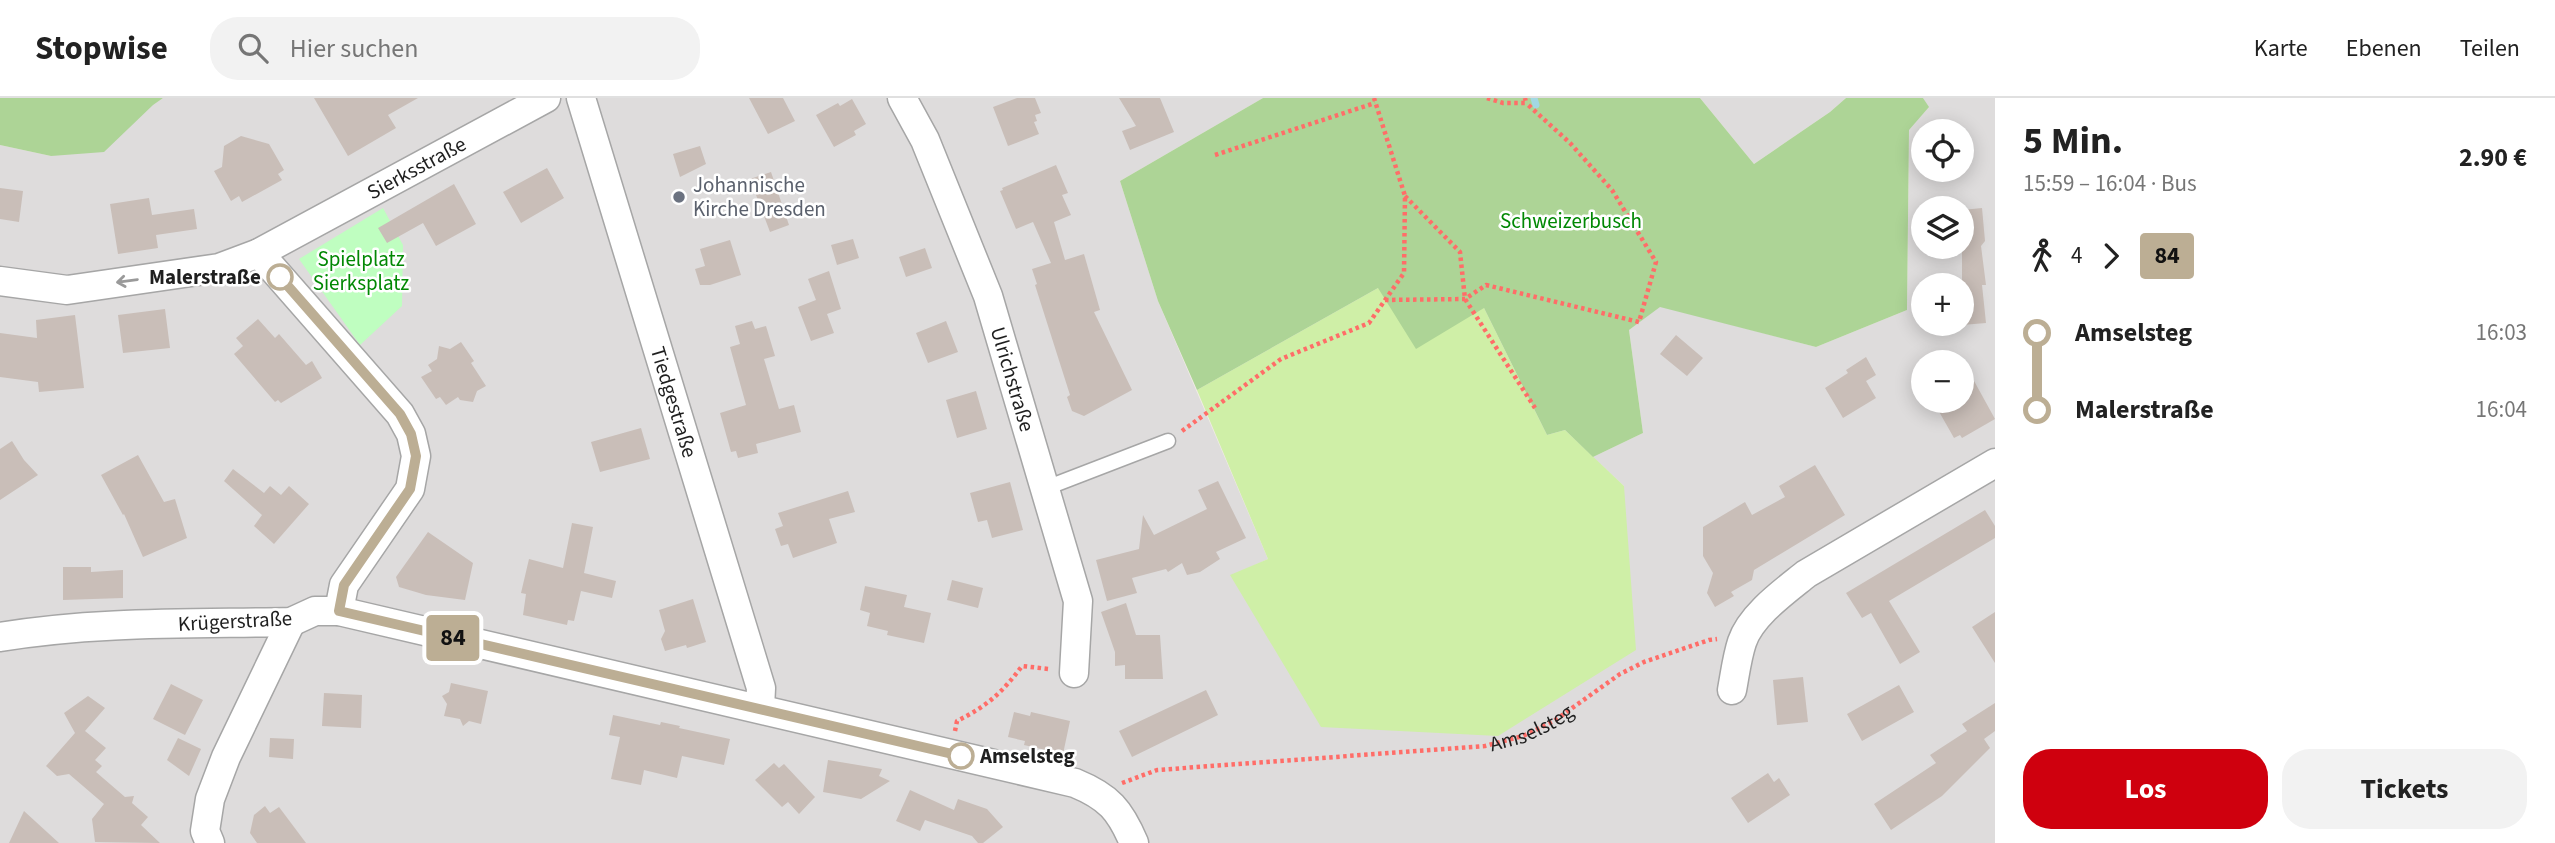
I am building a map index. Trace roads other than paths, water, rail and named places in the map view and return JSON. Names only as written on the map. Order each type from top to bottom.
[{"type":"street","name":"Sierksstraße","points":[[0,281],[68,289],[219,268],[259,253],[546,98]]},
{"type":"street","name":"Tiedgestraße","points":[[581,98],[761,688],[760,708]]},
{"type":"street","name":"Ulrichstraße","points":[[902,98],[925,139],[988,296],[1046,488],[1078,601],[1074,673]]},
{"type":"street","points":[[259,253],[400,414],[411,434],[416,456],[410,489],[344,585],[339,611]]},
{"type":"street","points":[[1732,690],[1743,639],[1778,596],[1806,574],[1995,463]]},
{"type":"street","name":"Krügerstraße","points":[[0,637],[101,625],[291,622],[315,611],[339,611],[1075,783],[1098,792],[1123,818],[1134,843]]},
{"type":"street","points":[[204,839],[211,799],[226,757],[291,622]]},
{"type":"lane","points":[[1046,488],[1168,441]]},
{"type":"waterway","points":[[1534,98],[1536,105]]},
{"type":"place","name":"Johannische Kirche Dresden","points":[[679,197]]},
{"type":"place","name":"Malerstraße","points":[[280,277]]},
{"type":"place","name":"Amselsteg","points":[[961,756]]},
{"type":"park label","name":"Schweizerbusch","points":[[1571,221]]},
{"type":"park label","name":"Spielplatz Sierksplatz","points":[[361,271]]}]
